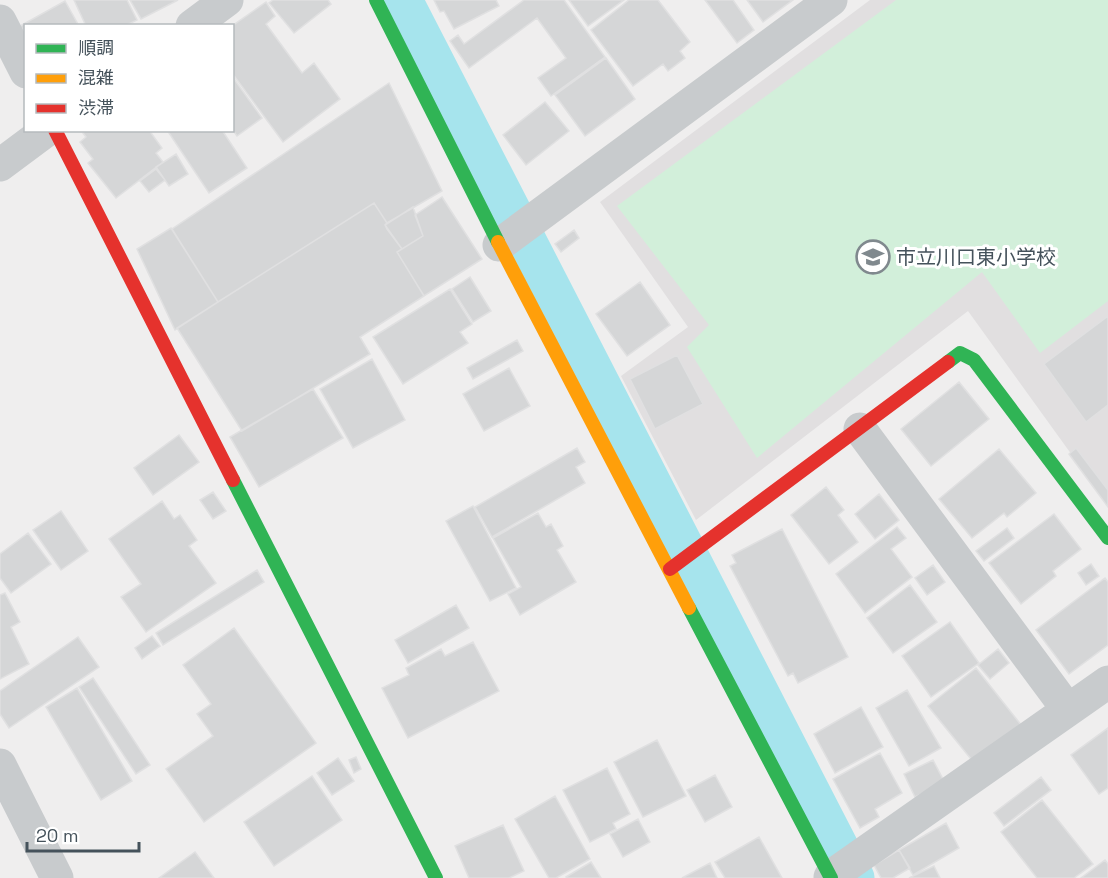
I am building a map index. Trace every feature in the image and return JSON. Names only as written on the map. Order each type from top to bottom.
[{"type":"street","points":[[195,24],[227,0]]},
{"type":"street","points":[[376,0],[499,244],[831,878],[1108,682]]},
{"type":"street","points":[[499,244],[831,0]]},
{"type":"street","points":[[0,21],[24,68]]},
{"type":"street","points":[[0,165],[44,132]]},
{"type":"street","points":[[56,132],[436,878]]},
{"type":"street","points":[[670,569],[960,353],[974,360],[1108,538]]},
{"type":"street","points":[[860,429],[1068,710]]},
{"type":"street","points":[[0,765],[57,878]]},
{"type":"shaded area","name":"市立川口東小学校","points":[[870,0],[1108,0],[1108,505],[968,311],[696,520],[621,376],[688,327],[600,202]]},
{"type":"green space","name":"市立川口東小学校","points":[[896,0],[1108,0],[1108,301],[1040,353],[982,272],[757,458],[687,347],[709,325],[617,206]]},
{"type":"building","points":[[74,0],[127,0],[137,20],[129,24],[85,24]]},
{"type":"building","points":[[130,0],[178,0],[141,19]]},
{"type":"building","points":[[273,0],[328,0],[331,4],[294,33],[269,3]]},
{"type":"building","points":[[434,0],[496,0],[499,6],[454,29],[444,11],[440,12]]},
{"type":"building","points":[[524,0],[564,0],[605,57],[551,96],[538,78],[566,58],[537,18],[469,68],[450,41],[458,35],[464,44]]},
{"type":"building","points":[[569,0],[624,0],[588,26]]},
{"type":"building","points":[[629,0],[658,0],[690,42],[680,51],[685,58],[668,71],[663,64],[633,86],[591,30]]},
{"type":"building","points":[[705,0],[733,0],[754,30],[737,43]]},
{"type":"building","points":[[747,0],[793,0],[763,22]]},
{"type":"building","points":[[65,1],[78,24],[24,24],[24,32],[20,26]]},
{"type":"building","points":[[266,2],[275,16],[266,24],[302,73],[314,63],[340,99],[283,142],[234,76],[234,25]]},
{"type":"building","points":[[606,58],[635,99],[585,136],[555,95]]},
{"type":"building","points":[[234,79],[262,118],[237,136],[234,132]]},
{"type":"building","points":[[389,83],[442,191],[387,223],[374,203],[218,302],[172,229]]},
{"type":"building","points":[[545,102],[569,131],[526,165],[503,135]]},
{"type":"building","points":[[150,132],[162,148],[156,153],[163,162],[116,198],[88,163],[93,159],[80,142],[86,137],[83,133]]},
{"type":"building","points":[[168,132],[223,132],[247,168],[209,193]]},
{"type":"building","points":[[176,154],[188,174],[169,186],[156,167]]},
{"type":"building","points":[[156,169],[165,180],[149,192],[140,181]]},
{"type":"building","points":[[442,197],[482,259],[424,296],[397,252],[423,236],[415,215]]},
{"type":"building","points":[[374,203],[387,223],[385,225],[387,229],[402,249],[397,252],[424,296],[360,337],[370,354],[242,431],[177,328]]},
{"type":"building","points":[[413,207],[423,236],[402,249],[385,225]]},
{"type":"building","points":[[171,228],[218,302],[175,330],[137,249]]},
{"type":"building","points":[[574,230],[579,238],[561,252],[555,244]]},
{"type":"building","points":[[470,277],[491,311],[473,322],[452,289]]},
{"type":"building","points":[[640,282],[670,325],[627,356],[596,314]]},
{"type":"building","points":[[450,289],[472,324],[460,332],[468,343],[403,384],[373,337]]},
{"type":"building","points":[[1108,316],[1108,405],[1086,422],[1044,364]]},
{"type":"building","points":[[517,340],[523,351],[473,379],[467,368]]},
{"type":"building","points":[[677,355],[703,404],[655,429],[630,379]]},
{"type":"building","points":[[372,359],[405,420],[353,448],[320,389]]},
{"type":"building","points":[[509,368],[530,406],[484,431],[463,394]]},
{"type":"building","points":[[959,382],[989,419],[931,466],[901,429]]},
{"type":"building","points":[[313,389],[343,438],[259,487],[230,437]]},
{"type":"building","points":[[179,435],[199,462],[153,495],[134,468]]},
{"type":"building","points":[[577,448],[585,462],[576,467],[585,483],[492,537],[475,507]]},
{"type":"building","points":[[1076,448],[1108,490],[1108,507],[1069,454]]},
{"type":"building","points":[[999,449],[1036,493],[1007,517],[1004,513],[972,538],[939,499]]},
{"type":"building","points":[[826,487],[844,510],[838,515],[858,542],[829,564],[791,515]]},
{"type":"building","points":[[213,492],[226,511],[213,519],[200,500]]},
{"type":"building","points":[[879,494],[899,520],[875,539],[855,514]]},
{"type":"building","points":[[162,501],[174,519],[180,515],[197,540],[189,546],[216,583],[146,632],[121,597],[141,584],[109,539]]},
{"type":"building","points":[[473,506],[516,588],[490,601],[446,521]]},
{"type":"building","points":[[61,511],[88,551],[61,570],[33,530]]},
{"type":"building","points":[[538,513],[546,527],[551,524],[563,546],[557,550],[576,582],[520,615],[508,594],[521,587],[493,538]]},
{"type":"building","points":[[1054,514],[1081,549],[1053,571],[1056,576],[1021,604],[989,563]]},
{"type":"building","points":[[897,527],[906,538],[891,549],[912,577],[865,613],[836,574]]},
{"type":"building","points":[[1007,528],[1014,538],[984,561],[976,551]]},
{"type":"building","points":[[782,529],[848,657],[798,683],[793,673],[788,676],[730,566],[736,563],[732,555]]},
{"type":"building","points":[[28,533],[51,564],[11,593],[0,578],[0,554]]},
{"type":"building","points":[[1091,564],[1099,576],[1086,585],[1078,573]]},
{"type":"building","points":[[933,565],[945,582],[927,595],[915,578]]},
{"type":"building","points":[[257,570],[264,582],[163,645],[156,633]]},
{"type":"building","points":[[1105,578],[1108,582],[1108,645],[1069,674],[1036,630]]},
{"type":"building","points":[[910,585],[937,622],[893,653],[867,618]]},
{"type":"building","points":[[5,593],[20,622],[11,627],[29,664],[0,679],[0,595]]},
{"type":"building","points":[[456,605],[469,628],[408,663],[395,640]]},
{"type":"building","points":[[950,622],[979,663],[931,697],[902,656]]},
{"type":"building","points":[[234,628],[316,743],[204,822],[166,769],[213,736],[197,714],[211,704],[183,665]]},
{"type":"building","points":[[152,636],[160,646],[142,659],[135,648]]},
{"type":"building","points":[[78,637],[99,667],[9,728],[0,714],[0,691]]},
{"type":"building","points":[[473,642],[499,691],[408,738],[382,688],[409,675],[406,668],[441,649],[445,656]]},
{"type":"building","points":[[998,649],[1009,663],[990,679],[978,665]]},
{"type":"building","points":[[976,668],[1022,726],[975,764],[928,706]]},
{"type":"building","points":[[93,678],[150,765],[136,774],[79,687]]},
{"type":"building","points":[[77,688],[132,781],[101,800],[46,707]]},
{"type":"building","points":[[907,690],[941,748],[909,766],[876,708]]},
{"type":"building","points":[[861,707],[883,747],[835,773],[814,734]]},
{"type":"building","points":[[1108,728],[1108,788],[1099,794],[1071,755]]},
{"type":"building","points":[[657,740],[686,796],[643,817],[614,762]]},
{"type":"building","points":[[880,753],[902,793],[875,809],[879,817],[860,828],[833,779]]},
{"type":"building","points":[[356,757],[361,769],[354,773],[349,760]]},
{"type":"building","points":[[338,758],[354,781],[332,795],[317,773]]},
{"type":"building","points":[[933,760],[945,783],[915,797],[904,774]]},
{"type":"building","points":[[607,768],[630,814],[613,823],[616,829],[590,842],[563,790]]},
{"type":"building","points":[[715,775],[732,807],[705,822],[687,790]]},
{"type":"building","points":[[312,776],[342,820],[274,866],[244,822]]},
{"type":"building","points":[[1041,777],[1051,790],[1004,826],[994,813]]},
{"type":"building","points":[[555,796],[590,859],[556,878],[549,878],[515,819]]},
{"type":"building","points":[[1042,800],[1093,864],[1074,878],[1037,878],[1001,832]]},
{"type":"building","points":[[638,819],[650,842],[623,857],[610,834]]},
{"type":"building","points":[[946,823],[959,848],[913,875],[899,850]]},
{"type":"building","points":[[503,825],[524,871],[509,878],[469,878],[455,846]]},
{"type":"building","points":[[759,837],[782,878],[725,878],[715,862]]},
{"type":"building","points":[[899,850],[910,868],[893,878],[881,878],[874,865]]},
{"type":"building","points":[[195,852],[214,878],[159,878]]},
{"type":"building","points":[[1105,860],[1108,864],[1108,878],[1081,878]]},
{"type":"building","points":[[591,862],[601,878],[566,877]]},
{"type":"building","points":[[710,863],[717,878],[682,878]]},
{"type":"building","points":[[934,866],[940,878],[909,878]]},
{"type":"waterway","points":[[403,0],[855,878]]},
{"type":"traffic: fast","points":[[376,0],[498,242]]},
{"type":"traffic: fast","points":[[948,362],[960,353],[974,360],[1108,538]]},
{"type":"traffic: fast","points":[[233,480],[436,878]]},
{"type":"traffic: fast","points":[[689,608],[831,878]]},
{"type":"traffic: slow","points":[[498,242],[689,608]]},
{"type":"traffic: jam","points":[[56,132],[233,480]]},
{"type":"traffic: jam","points":[[670,569],[948,362]]},
{"type":"place","name":"市立川口東小学校","points":[[873,257]]}]
